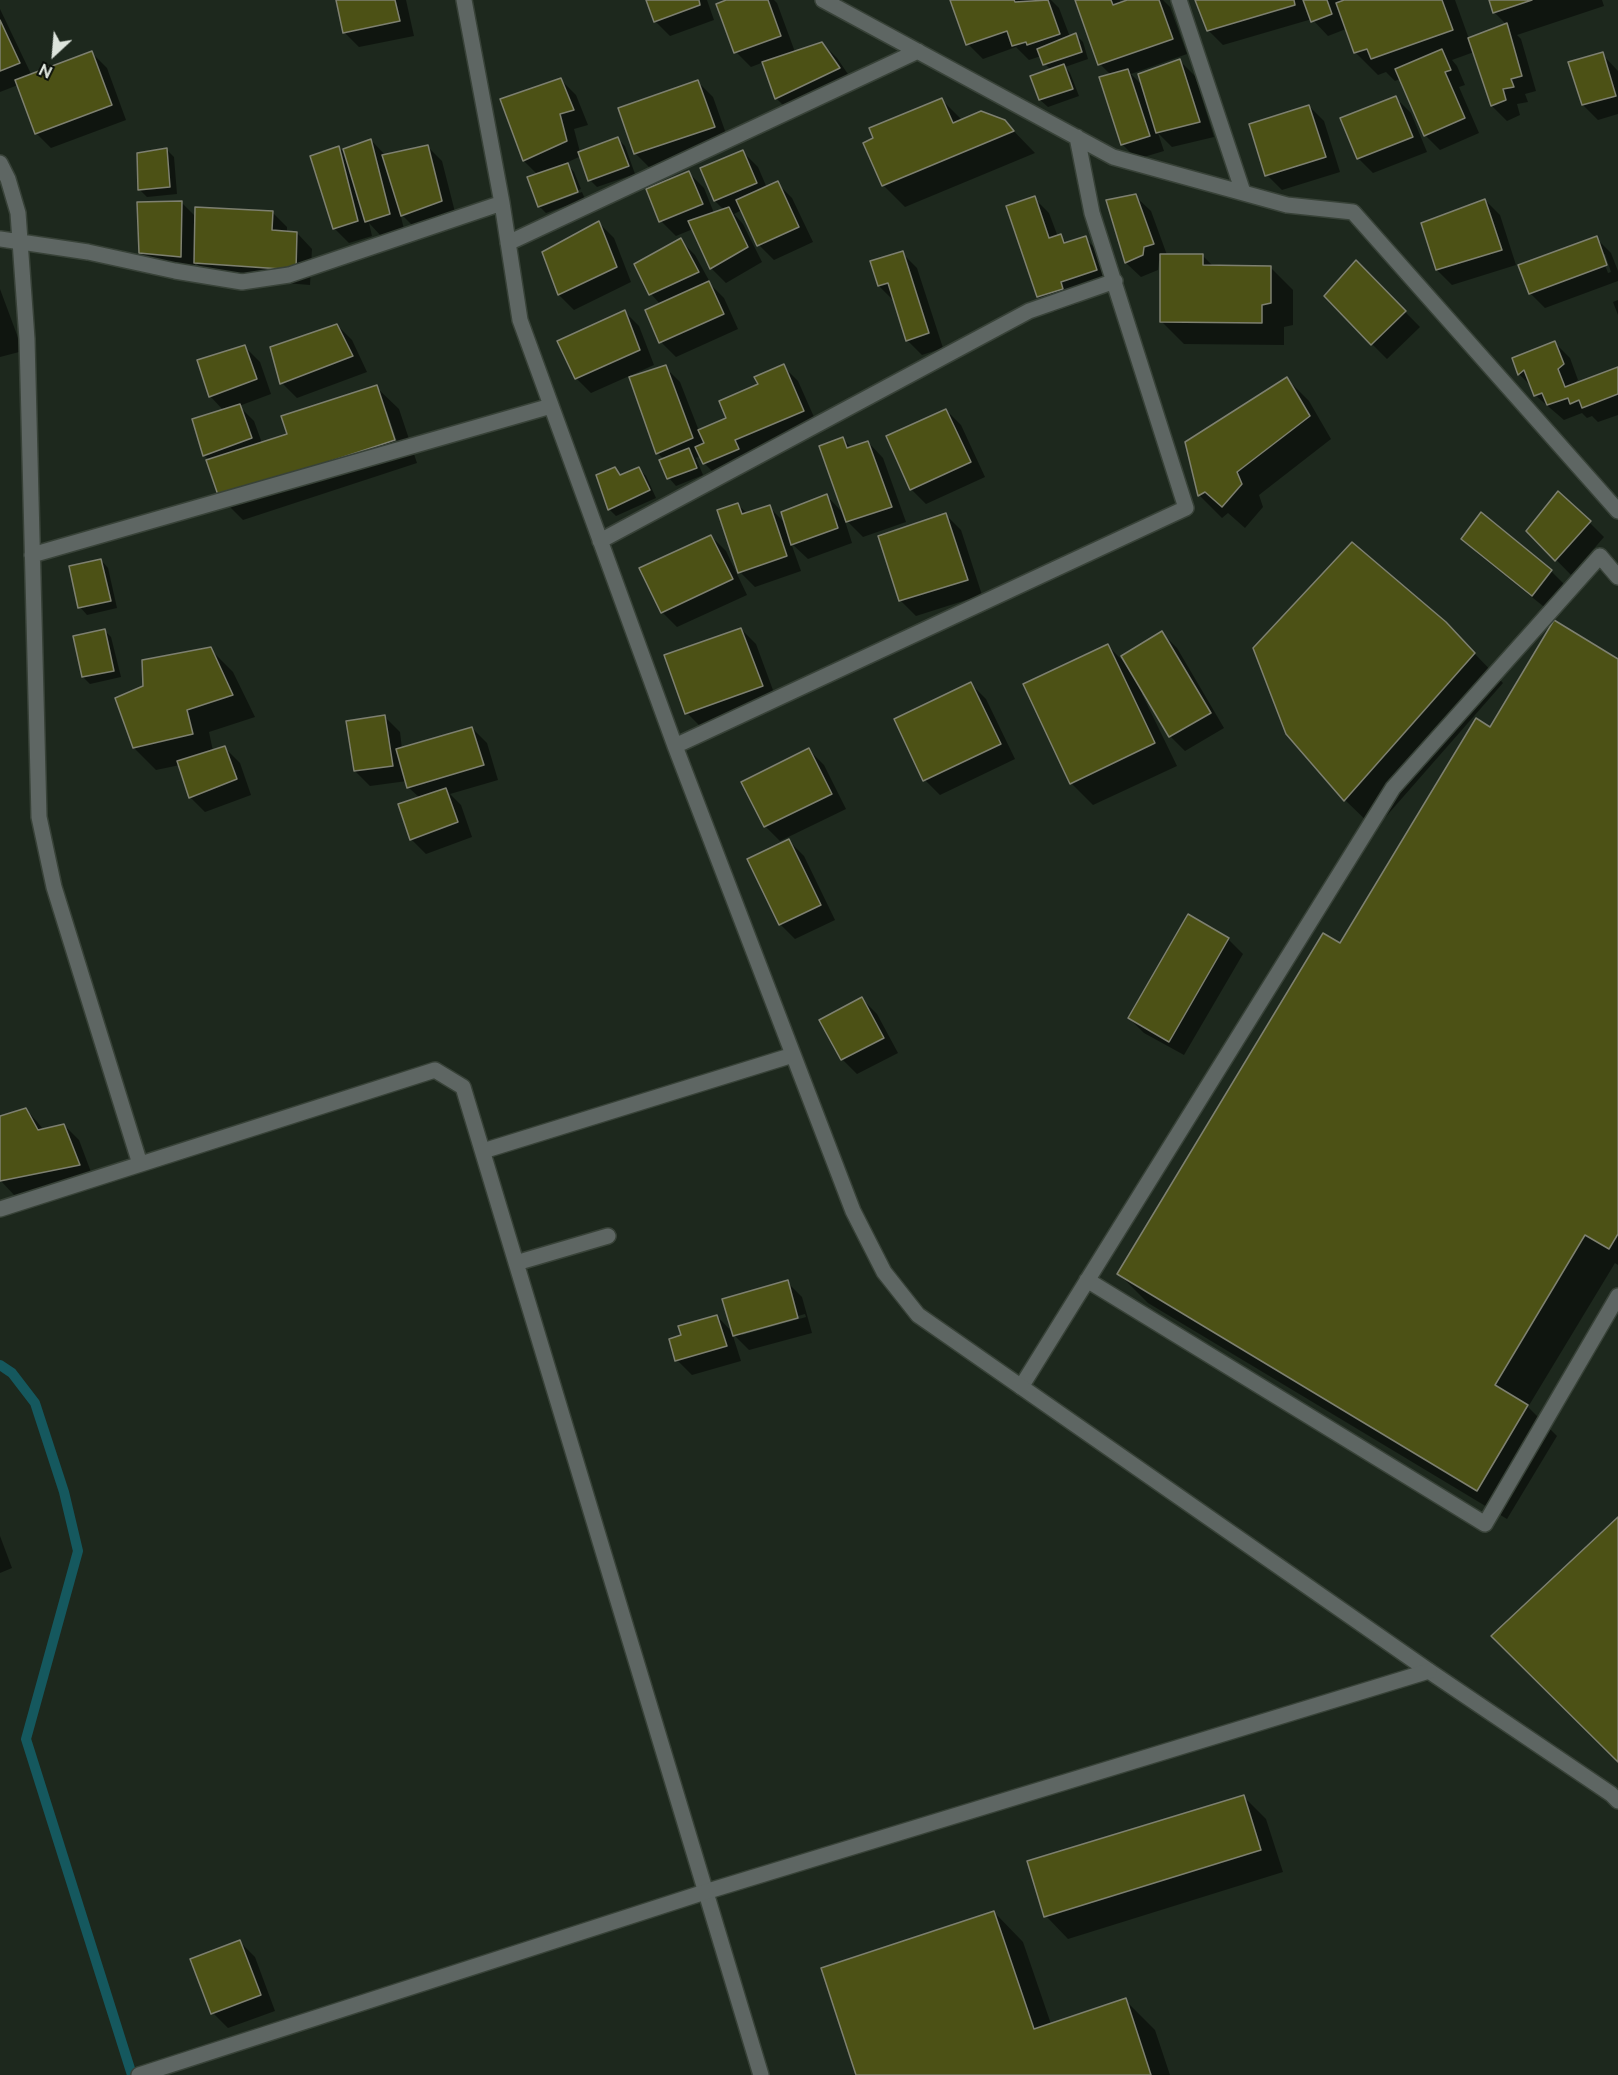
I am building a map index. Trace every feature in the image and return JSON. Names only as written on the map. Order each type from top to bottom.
[{"type":"street","points":[[464,0],[502,203],[520,320],[675,746],[793,1055],[853,1211],[884,1272],[918,1315],[1618,1801]]},
{"type":"street","points":[[823,0],[1113,157],[1287,205],[1353,212],[1618,512]]},
{"type":"street","points":[[1179,0],[1243,192]]},
{"type":"street","points":[[508,243],[918,51]]},
{"type":"street","points":[[675,746],[1186,508],[1092,213],[1077,137]]},
{"type":"street","points":[[0,163],[8,179],[18,213],[27,339],[39,817],[54,887],[140,1164]]},
{"type":"street","points":[[0,239],[88,252],[175,271],[242,282],[289,275],[502,203]]},
{"type":"street","points":[[600,541],[1029,311],[1115,281]]},
{"type":"street","points":[[32,555],[551,406]]},
{"type":"street","points":[[1021,1387],[1393,788],[1600,556],[1618,577]]},
{"type":"street","points":[[483,1151],[793,1055]]},
{"type":"street","points":[[0,1209],[435,1070],[463,1087],[761,2075]]},
{"type":"street","points":[[516,1263],[608,1236]]},
{"type":"street","points":[[1087,1280],[1485,1524],[1618,1296]]},
{"type":"street","points":[[139,2075],[705,1892],[1429,1671]]},
{"type":"building","points":[[336,0],[395,0],[400,21],[343,33]]},
{"type":"building","points":[[646,0],[699,0],[700,5],[654,22]]},
{"type":"building","points":[[726,0],[768,0],[781,36],[734,53],[716,4]]},
{"type":"building","points":[[950,0],[1014,0],[1015,2],[1048,0],[1060,34],[1027,45],[1026,42],[1012,46],[1007,31],[966,45]]},
{"type":"building","points":[[1075,0],[1111,0],[1113,5],[1127,0],[1159,0],[1173,39],[1098,65]]},
{"type":"building","points":[[1195,0],[1294,0],[1295,5],[1207,31]]},
{"type":"building","points":[[1303,0],[1327,0],[1332,14],[1311,22]]},
{"type":"building","points":[[1344,0],[1442,0],[1453,30],[1371,59],[1367,49],[1354,53],[1336,3]]},
{"type":"building","points":[[1489,0],[1532,0],[1493,13]]},
{"type":"building","points":[[0,20],[20,63],[0,71]]},
{"type":"building","points":[[1507,23],[1522,76],[1511,79],[1514,87],[1503,89],[1506,100],[1491,106],[1468,38]]},
{"type":"building","points":[[1076,33],[1082,52],[1043,65],[1037,49]]},
{"type":"building","points":[[822,42],[840,68],[775,99],[762,62]]},
{"type":"building","points":[[1442,49],[1451,70],[1445,72],[1465,118],[1424,136],[1395,69]]},
{"type":"building","points":[[92,51],[112,105],[35,134],[15,80]]},
{"type":"building","points":[[1603,52],[1616,96],[1582,105],[1568,62]]},
{"type":"building","points":[[1180,59],[1200,122],[1156,133],[1138,74]]},
{"type":"building","points":[[1064,64],[1073,89],[1039,100],[1030,76]]},
{"type":"building","points":[[1128,69],[1150,136],[1121,145],[1099,77]]},
{"type":"building","points":[[561,78],[574,110],[560,114],[567,141],[523,161],[500,99]]},
{"type":"building","points":[[698,80],[715,127],[634,154],[618,108]]},
{"type":"building","points":[[1396,96],[1413,137],[1357,159],[1340,118]]},
{"type":"building","points":[[942,98],[953,123],[981,111],[1005,120],[1014,131],[882,186],[863,143],[873,138],[869,128]]},
{"type":"building","points":[[1309,105],[1326,157],[1265,176],[1249,124]]},
{"type":"building","points":[[618,137],[629,166],[588,181],[578,152]]},
{"type":"building","points":[[371,139],[390,214],[365,222],[343,149]]},
{"type":"building","points":[[428,145],[442,201],[401,216],[382,155]]},
{"type":"building","points":[[339,146],[358,221],[333,229],[310,156]]},
{"type":"building","points":[[167,148],[170,187],[138,190],[137,153]]},
{"type":"building","points":[[743,150],[757,183],[714,201],[700,168]]},
{"type":"building","points":[[568,163],[578,192],[538,207],[527,177]]},
{"type":"building","points":[[689,171],[703,204],[659,222],[646,189]]},
{"type":"building","points":[[778,181],[799,227],[757,246],[736,200]]},
{"type":"building","points":[[1136,194],[1154,244],[1144,247],[1143,255],[1125,263],[1106,200]]},
{"type":"building","points":[[1035,196],[1049,238],[1061,234],[1064,243],[1086,236],[1097,270],[1061,282],[1063,289],[1037,297],[1006,206]]},
{"type":"building","points":[[1485,199],[1502,250],[1436,270],[1421,223]]},
{"type":"building","points":[[182,201],[181,257],[139,253],[137,202]]},
{"type":"building","points":[[195,207],[273,211],[272,230],[297,232],[296,270],[194,263]]},
{"type":"building","points":[[729,207],[748,247],[710,269],[688,221]]},
{"type":"building","points":[[599,221],[617,267],[558,295],[542,252]]},
{"type":"building","points":[[1597,236],[1607,265],[1529,294],[1518,265]]},
{"type":"building","points":[[681,238],[699,272],[649,295],[634,264]]},
{"type":"building","points":[[903,251],[929,333],[906,341],[888,283],[878,286],[870,261]]},
{"type":"building","points":[[1160,254],[1203,254],[1203,265],[1271,266],[1271,303],[1262,305],[1262,323],[1160,322]]},
{"type":"building","points":[[1356,260],[1406,311],[1371,345],[1324,296]]},
{"type":"building","points":[[709,281],[724,314],[659,343],[645,310]]},
{"type":"building","points":[[625,310],[640,350],[575,379],[557,341]]},
{"type":"building","points":[[337,324],[353,356],[280,384],[270,347]]},
{"type":"building","points":[[1555,341],[1564,364],[1558,369],[1565,387],[1618,367],[1618,394],[1582,408],[1579,400],[1570,404],[1568,398],[1547,405],[1542,393],[1534,396],[1524,370],[1518,375],[1512,358]]},
{"type":"building","points":[[245,345],[257,379],[209,397],[197,360]]},
{"type":"building","points":[[784,364],[804,411],[735,440],[739,449],[703,464],[695,447],[704,443],[698,430],[726,418],[719,401],[758,384],[754,377]]},
{"type":"building","points":[[666,365],[693,438],[656,454],[629,377]]},
{"type":"building","points":[[1287,377],[1310,416],[1237,472],[1242,484],[1222,507],[1205,492],[1198,496],[1185,442]]},
{"type":"building","points":[[377,385],[395,440],[219,498],[206,460],[287,434],[281,416]]},
{"type":"building","points":[[240,404],[252,438],[203,456],[192,419]]},
{"type":"building","points":[[946,409],[971,462],[910,490],[886,436]]},
{"type":"building","points":[[843,437],[847,448],[868,441],[892,507],[846,522],[819,446]]},
{"type":"building","points":[[689,448],[697,468],[667,479],[659,460]]},
{"type":"building","points":[[615,467],[620,475],[639,467],[650,490],[608,510],[596,475]]},
{"type":"building","points":[[1558,491],[1591,521],[1555,561],[1526,531]]},
{"type":"building","points":[[827,494],[838,528],[791,545],[781,512]]},
{"type":"building","points":[[738,503],[742,514],[770,505],[787,556],[738,573],[717,510]]},
{"type":"building","points":[[1481,512],[1552,570],[1532,596],[1461,539]]},
{"type":"building","points":[[946,513],[968,580],[899,601],[878,536]]},
{"type":"building","points":[[711,535],[733,579],[661,613],[639,568]]},
{"type":"building","points":[[1352,542],[1446,622],[1475,653],[1344,801],[1286,734],[1253,648]]},
{"type":"building","points":[[101,559],[111,601],[78,608],[69,566]]},
{"type":"building","points":[[1554,620],[1618,659],[1618,1234],[1609,1249],[1585,1235],[1495,1385],[1528,1405],[1477,1491],[1117,1274],[1323,933],[1340,943],[1476,718],[1490,727]]},
{"type":"building","points":[[741,628],[763,686],[685,714],[664,655]]},
{"type":"building","points":[[105,629],[114,671],[82,677],[73,636]]},
{"type":"building","points":[[1162,631],[1211,713],[1169,737],[1121,656]]},
{"type":"building","points":[[1108,644],[1155,743],[1070,784],[1023,684]]},
{"type":"building","points":[[211,647],[233,695],[187,710],[193,734],[133,748],[115,698],[143,686],[142,660]]},
{"type":"building","points":[[971,682],[1001,744],[923,781],[894,719]]},
{"type":"building","points":[[385,715],[393,766],[354,771],[346,721]]},
{"type":"building","points":[[472,727],[484,765],[407,788],[396,749]]},
{"type":"building","points":[[225,746],[237,779],[189,798],[177,761]]},
{"type":"building","points":[[809,748],[832,794],[764,827],[741,782]]},
{"type":"building","points":[[446,788],[458,822],[410,840],[398,804]]},
{"type":"building","points":[[789,839],[821,905],[779,925],[747,859]]},
{"type":"building","points":[[1188,914],[1229,938],[1169,1042],[1128,1018]]},
{"type":"building","points":[[862,997],[884,1038],[841,1060],[819,1020]]},
{"type":"building","points":[[26,1108],[38,1130],[64,1124],[80,1165],[0,1181],[0,1116]]},
{"type":"building","points":[[788,1280],[798,1318],[733,1336],[722,1299]]},
{"type":"building","points":[[717,1315],[727,1346],[675,1361],[669,1339],[681,1335],[678,1326]]},
{"type":"building","points":[[1618,1517],[1618,1762],[1491,1636]]},
{"type":"building","points":[[1244,1795],[1261,1850],[1044,1917],[1027,1861]]},
{"type":"building","points":[[994,1911],[1034,2029],[1126,1998],[1151,2075],[856,2075],[821,1968]]},
{"type":"building","points":[[240,1940],[261,1995],[211,2014],[190,1959]]},
{"type":"waterway","points":[[0,1365],[12,1373],[35,1403],[64,1492],[78,1551],[26,1739],[132,2075]]}]
